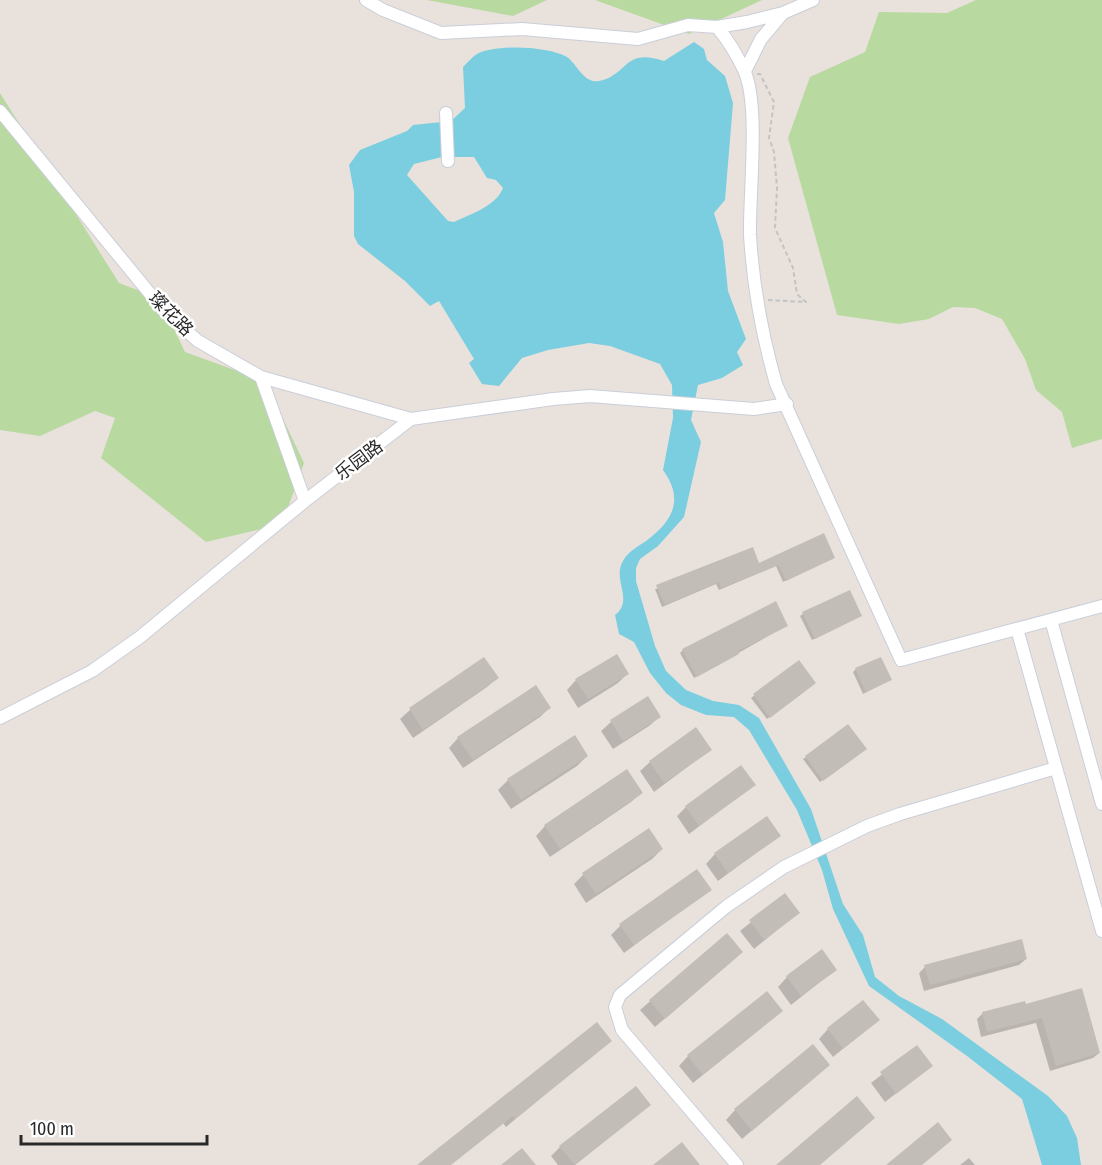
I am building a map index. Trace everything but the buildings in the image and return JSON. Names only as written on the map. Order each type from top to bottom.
[{"type":"street","points":[[366,0],[383,10],[441,33],[522,29],[638,39],[688,25],[717,27],[783,13],[813,0]]},
{"type":"street","points":[[745,71],[761,39],[783,13]]},
{"type":"street","points":[[717,27],[745,71],[752,118],[750,234],[765,345],[776,384],[901,660],[1102,606]]},
{"type":"street","name":"璨花路","points":[[0,111],[165,312],[198,341],[261,377],[411,419]]},
{"type":"street","points":[[446,113],[448,160]]},
{"type":"street","points":[[261,377],[305,501]]},
{"type":"street","name":"乐园路","points":[[0,718],[92,671],[130,644],[305,501],[411,419],[590,396],[664,400],[754,409],[787,404]]},
{"type":"street","points":[[1051,620],[1102,804]]},
{"type":"street","points":[[1017,629],[1102,931]]},
{"type":"street","points":[[737,1165],[622,1030],[615,1007],[625,988],[727,906],[784,867],[813,852],[911,810],[1056,768]]},
{"type":"path","points":[[745,71],[760,74],[774,102],[769,138],[774,152],[777,188],[775,228],[793,268],[797,294],[806,302],[758,299]]},
{"type":"green space","points":[[427,0],[547,0],[513,16]]},
{"type":"green space","points":[[595,0],[762,0],[689,34]]},
{"type":"green space","points":[[976,0],[1102,0],[1102,439],[1072,448],[1062,412],[1036,390],[1025,359],[1002,319],[975,308],[953,307],[929,319],[899,324],[837,315],[788,138],[810,77],[865,52],[879,12],[947,13]]},
{"type":"green space","points":[[0,93],[119,283],[159,298],[185,352],[265,381],[304,463],[282,524],[206,542],[101,458],[115,418],[95,411],[40,436],[0,430]]},
{"type":"water","points":[[694,42],[704,49],[707,60],[725,76],[733,103],[725,200],[714,213],[723,242],[728,291],[746,339],[737,352],[743,365],[722,378],[698,385],[691,420],[701,442],[684,517],[658,546],[640,559],[636,568],[636,581],[655,646],[666,671],[686,690],[713,701],[739,705],[759,718],[811,809],[843,904],[863,935],[875,977],[899,996],[942,1019],[1048,1096],[1067,1116],[1077,1138],[1081,1165],[1042,1165],[1022,1099],[967,1056],[869,986],[833,909],[822,870],[797,810],[749,730],[734,717],[706,715],[681,705],[666,693],[650,673],[634,642],[619,634],[615,615],[623,603],[620,577],[622,563],[629,553],[656,533],[673,509],[673,490],[663,470],[673,418],[672,385],[660,364],[610,346],[589,343],[548,350],[522,358],[499,386],[482,384],[469,363],[474,359],[439,301],[430,306],[405,281],[358,244],[354,236],[354,192],[349,165],[360,150],[407,131],[413,125],[451,121],[465,108],[463,67],[477,54],[509,48],[548,50],[567,57],[585,77],[594,81],[608,78],[641,57],[664,61]],"holes":[[[442,157],[474,157],[487,178],[496,180],[503,188],[489,205],[454,222],[448,221],[407,175],[414,164]]]}]
